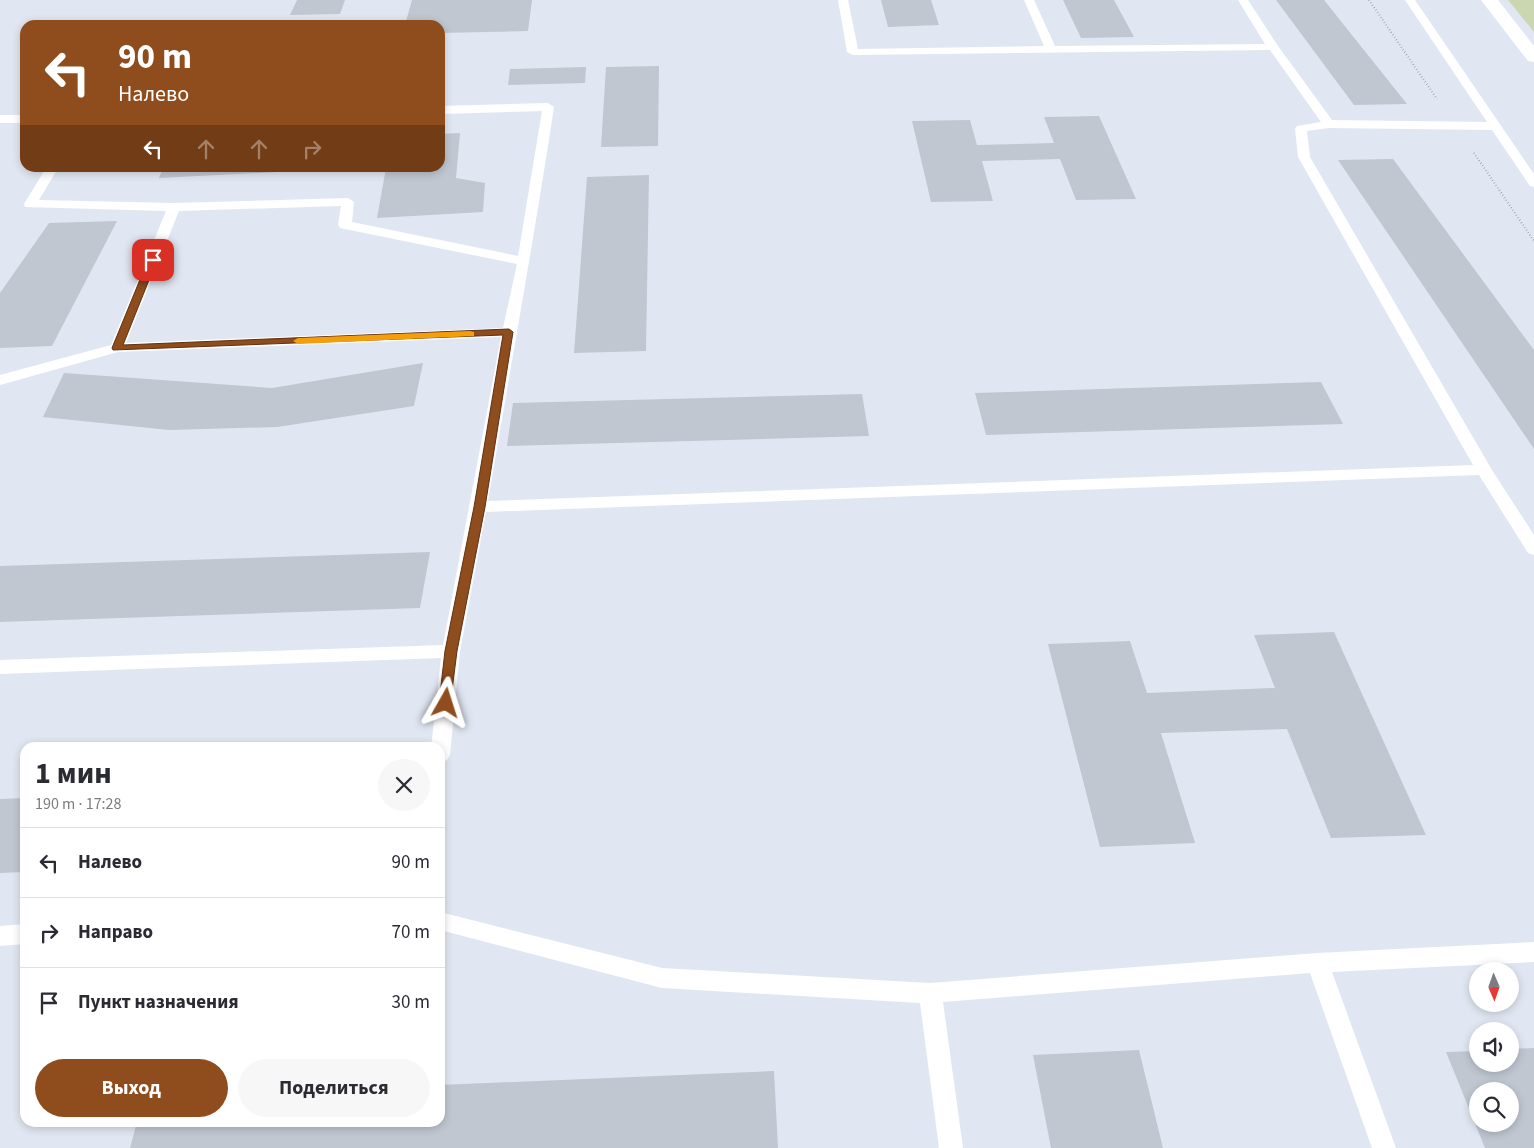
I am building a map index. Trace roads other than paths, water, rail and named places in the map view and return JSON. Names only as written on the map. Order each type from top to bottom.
[{"type":"main road","points":[[1489,0],[1534,57]]},
{"type":"lane","points":[[843,0],[853,52],[1273,47]]},
{"type":"lane","points":[[1029,0],[1051,50]]},
{"type":"lane","points":[[1243,0],[1273,47],[1329,124]]},
{"type":"lane","points":[[1410,0],[1534,183]]},
{"type":"lane","points":[[441,742],[451,651],[479,507],[509,332],[524,261],[548,107],[445,110]]},
{"type":"lane","points":[[0,119],[20,119]]},
{"type":"lane","points":[[1494,126],[1329,124],[1301,129],[1304,157],[1484,470],[1534,549]]},
{"type":"lane","points":[[50,172],[30,204],[174,207],[348,202],[344,225],[524,261]]},
{"type":"lane","points":[[117,348],[174,207]]},
{"type":"lane","points":[[0,380],[117,348],[509,332]]},
{"type":"lane","points":[[479,507],[1484,470]]},
{"type":"lane","points":[[0,667],[451,651]]},
{"type":"lane","points":[[445,922],[662,978],[930,993],[1317,963],[1534,952]]},
{"type":"lane","points":[[0,936],[20,934]]},
{"type":"lane","points":[[1317,963],[1384,1148]]},
{"type":"lane","points":[[930,993],[950,1148]]}]
